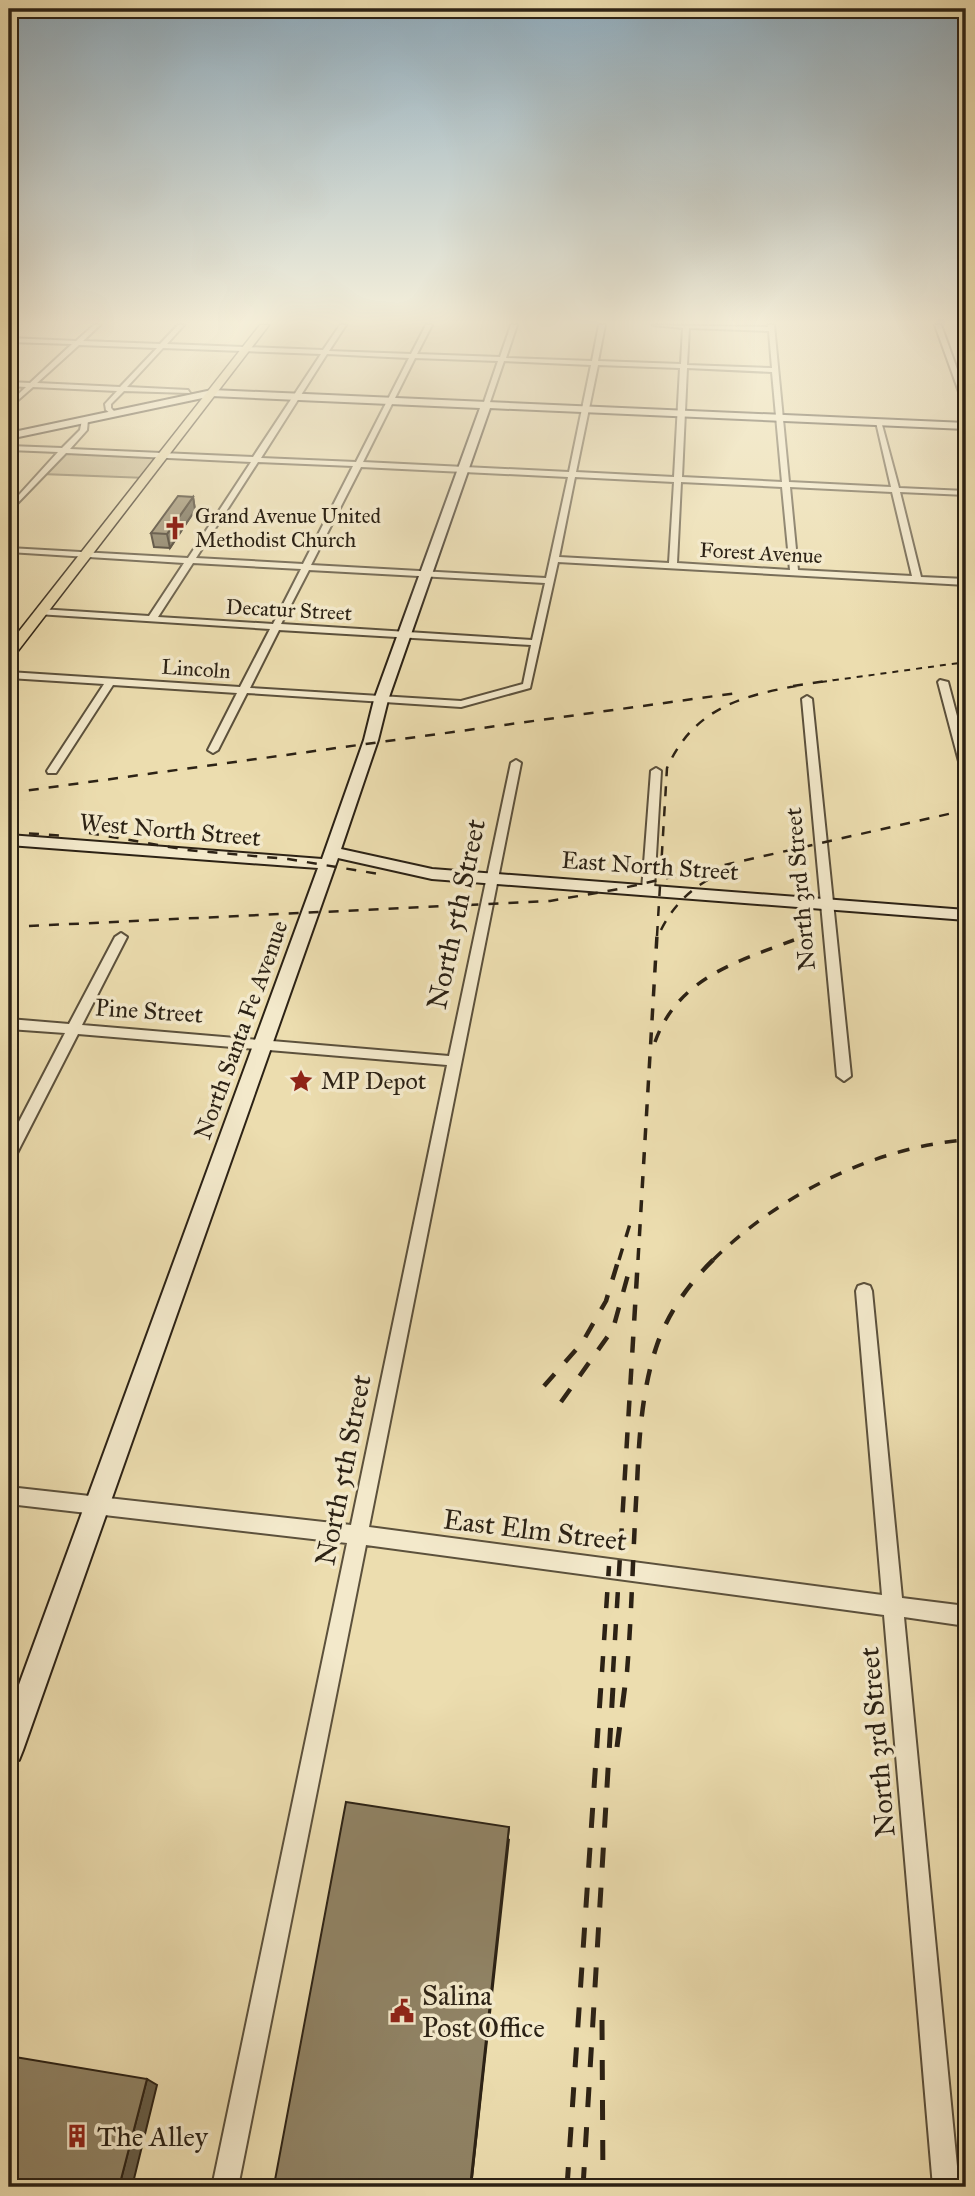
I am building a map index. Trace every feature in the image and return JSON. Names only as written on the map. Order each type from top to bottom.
[{"type":"main road","points":[[9,436],[49,427]]},
{"type":"main road","points":[[9,653],[186,427]]},
{"type":"main road","name":"North Santa Fe Avenue","points":[[9,1750],[370,744],[381,700],[477,427]]},
{"type":"main road","name":"West North Street","points":[[9,839],[329,858]]},
{"type":"main road","name":"East North Street","points":[[329,858],[432,874],[966,915]]},
{"type":"street","points":[[9,510],[84,427]]},
{"type":"street","points":[[152,619],[275,427]]},
{"type":"street","points":[[213,750],[377,427]]},
{"type":"street","points":[[536,643],[582,427]]},
{"type":"street","points":[[673,565],[680,427]]},
{"type":"street","points":[[781,427],[794,572]]},
{"type":"street","points":[[880,427],[917,579]]},
{"type":"street","points":[[9,447],[966,493]]},
{"type":"street","points":[[9,550],[549,581]]},
{"type":"street","name":"Forest Avenue","points":[[554,559],[966,582]]},
{"type":"street","name":"Decatur Street","points":[[40,612],[536,643]]},
{"type":"street","name":"Lincoln","points":[[9,675],[461,704],[527,686],[536,643]]},
{"type":"street","points":[[52,771],[110,682]]},
{"type":"street","points":[[943,682],[966,769]]},
{"type":"street","name":"North 3rd Street","points":[[807,699],[844,1076]]},
{"type":"street","name":"North 5th Street","points":[[225,2187],[516,764]]},
{"type":"street","points":[[648,891],[656,771]]},
{"type":"street","points":[[9,1155],[121,937]]},
{"type":"street","name":"Pine Street","points":[[9,1024],[454,1061]]},
{"type":"street","name":"North 3rd Street","points":[[864,1291],[946,2187]]},
{"type":"street","name":"East Elm Street","points":[[9,1496],[358,1535],[966,1616]]},
{"type":"shaded area","points":[[63,450],[164,456],[147,478],[42,474]]},
{"type":"building","points":[[178,496],[193,497],[167,534],[151,533]]},
{"type":"building","name":"Salina Post Office","points":[[346,1802],[509,1827],[470,2187],[314,2187],[275,2180]]},
{"type":"building","name":"The Alley","points":[[9,2056],[147,2079],[119,2187],[9,2187]]},
{"type":"railway","points":[[821,682],[966,662]]},
{"type":"railway","points":[[793,686],[833,680]]},
{"type":"railway","points":[[660,880],[667,768],[678,748],[705,718],[722,708],[759,694],[801,685]]},
{"type":"railway","points":[[9,793],[737,693]]},
{"type":"railway","points":[[660,880],[966,810]]},
{"type":"railway","points":[[9,832],[66,836]]},
{"type":"railway","points":[[89,833],[187,850],[288,859],[385,875]]},
{"type":"railway","points":[[661,930],[687,895],[723,872]]},
{"type":"railway","points":[[9,927],[550,901],[660,880]]},
{"type":"railway","points":[[657,936],[660,880]]},
{"type":"railway","points":[[638,1260],[657,935]]},
{"type":"railway","points":[[655,1042],[665,1020],[678,1002],[694,987],[731,965],[794,940]]},
{"type":"railway","points":[[714,1259],[767,1215],[830,1178],[897,1153],[931,1144],[966,1140]]},
{"type":"railway","points":[[619,1260],[633,1214]]},
{"type":"railway","points":[[544,1386],[582,1343],[606,1301],[619,1258]]},
{"type":"railway","points":[[613,1672],[638,1258]]},
{"type":"railway","points":[[627,1672],[639,1449],[648,1377],[668,1319],[689,1287],[714,1259]]},
{"type":"railway","points":[[561,1402],[613,1329],[629,1271]]},
{"type":"railway","points":[[602,1672],[609,1566]]},
{"type":"railway","points":[[567,2187],[602,1670]]},
{"type":"railway","points":[[583,2187],[614,1670]]},
{"type":"railway","points":[[617,1747],[627,1670]]},
{"type":"railway","points":[[602,2020],[603,2187]]},
{"type":"place","name":"Grand Avenue United Methodist Church","points":[[175,528]]},
{"type":"place","name":"MP Depot","points":[[301,1081]]},
{"type":"place","name":"Salina Post Office","points":[[402,2011]]},
{"type":"place","name":"The Alley","points":[[77,2136]]}]
